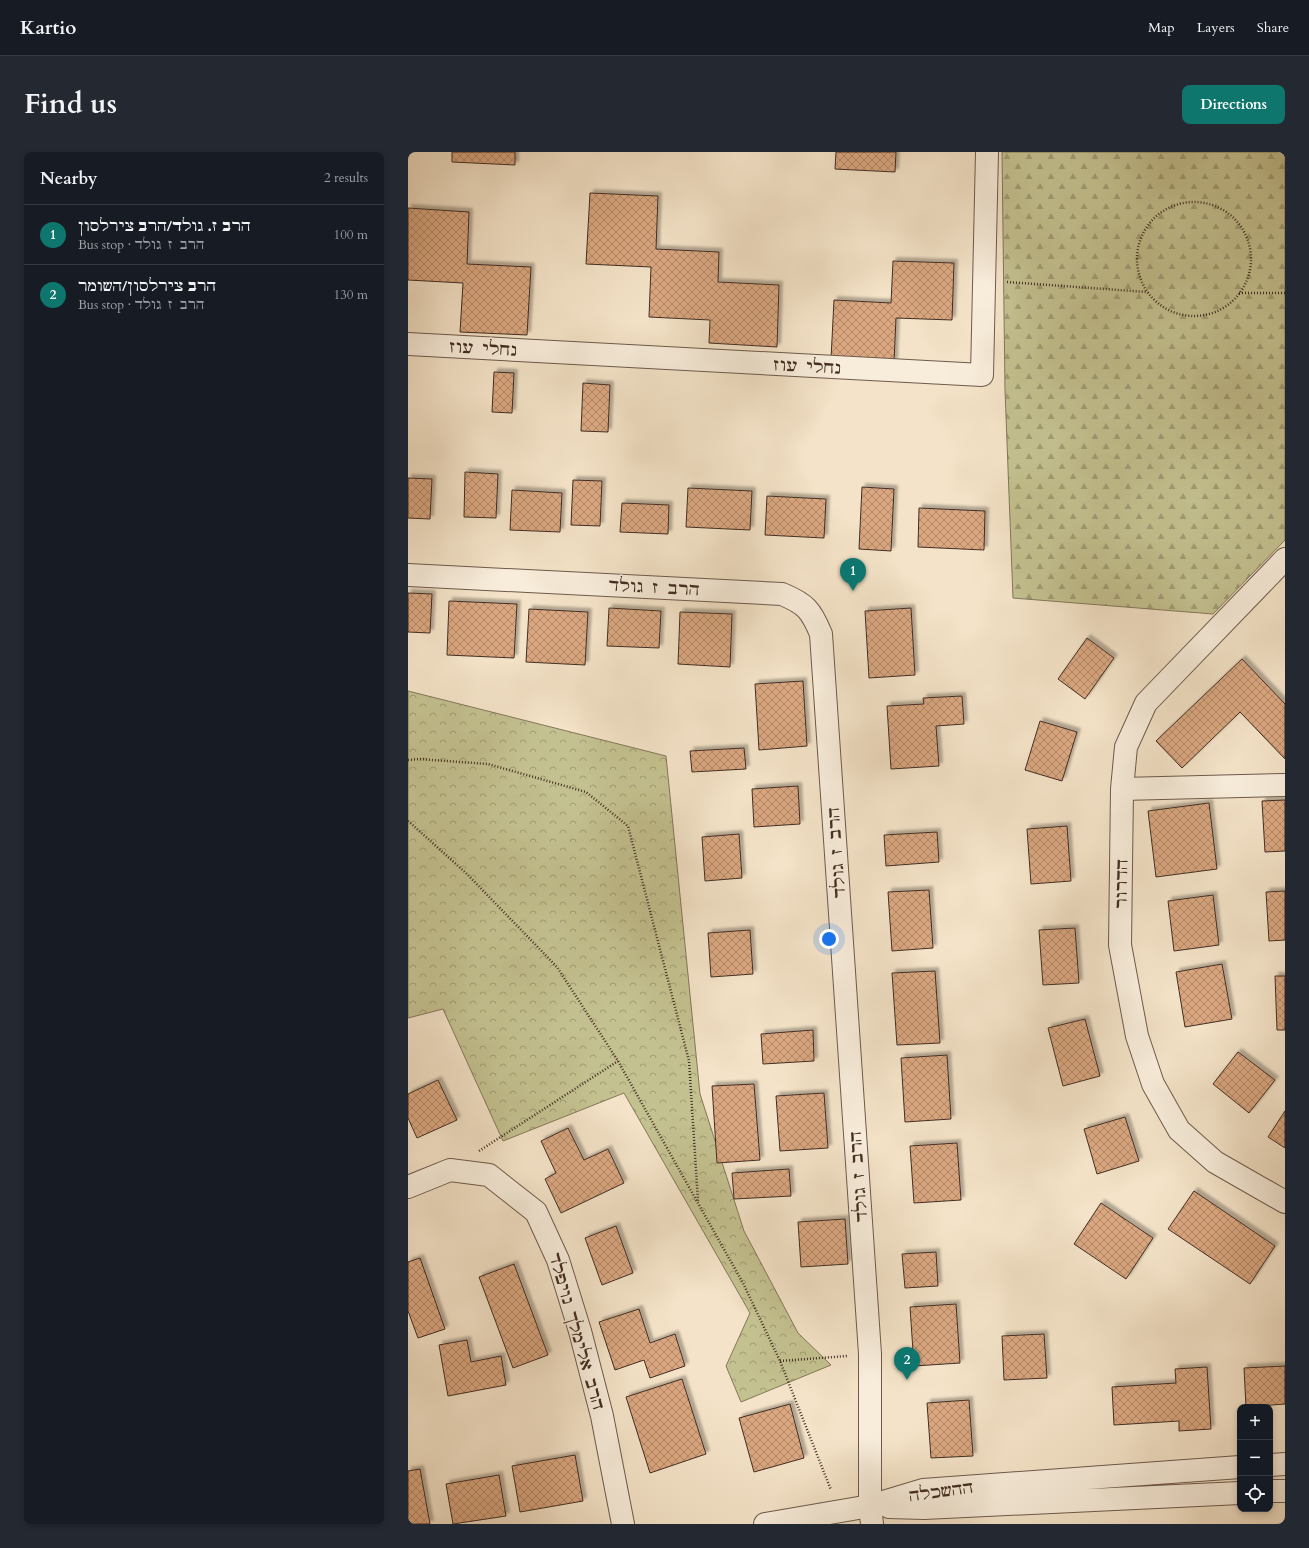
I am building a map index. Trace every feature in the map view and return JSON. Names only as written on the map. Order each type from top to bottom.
[{"type":"street","name":"נחלי עוז","points":[[408,344],[982,375],[987,152]]},
{"type":"street","name":"הדרור","points":[[1281,570],[1146,703],[1126,747],[1122,789],[1120,945],[1137,1036],[1153,1084],[1179,1130],[1215,1162],[1285,1202]]},
{"type":"street","name":"הרב ז גולד","points":[[408,576],[782,594],[802,602],[813,614],[821,634],[870,1354],[871,1515]]},
{"type":"street","points":[[1122,789],[1285,784]]},
{"type":"street","name":"הרב אלימלך נויפלד","points":[[408,1187],[450,1170],[489,1175],[536,1212],[558,1260],[580,1331],[602,1416],[623,1524]]},
{"type":"street","points":[[1273,1465],[1285,1464]]},
{"type":"street","name":"ההשכלה","points":[[871,1515],[923,1490],[1237,1467]]},
{"type":"street","points":[[1273,1491],[1285,1491]]},
{"type":"street","name":"ההשכלה","points":[[871,1515],[924,1508],[1237,1493]]},
{"type":"street","points":[[765,1524],[840,1512],[871,1515]]},
{"type":"path","points":[[1198,202],[1216,206],[1232,216],[1244,232],[1250,250],[1250,269],[1243,287],[1238,293],[1231,302],[1214,312],[1196,316],[1177,313],[1160,305],[1148,292],[1139,276],[1137,257],[1140,239],[1149,223],[1163,211],[1174,206],[1198,202]]},
{"type":"path","points":[[984,280],[1148,292]]},
{"type":"path","points":[[1238,293],[1285,293]]},
{"type":"path","points":[[408,760],[419,758],[488,764],[586,792],[628,826],[689,1061],[698,1204]]},
{"type":"path","points":[[408,821],[466,873],[557,967],[618,1061],[743,1283],[780,1361],[840,1512]]},
{"type":"path","points":[[450,1170],[618,1061]]},
{"type":"path","points":[[780,1361],[870,1354]]},
{"type":"green space","points":[[1002,152],[1285,152],[1285,540],[1213,614],[1013,598],[1005,390]]},
{"type":"green space","points":[[408,691],[666,756],[700,1094],[744,1231],[798,1333],[831,1365],[741,1402],[726,1366],[750,1313],[624,1093],[503,1141],[443,1009],[408,1018]]},
{"type":"building","points":[[452,152],[515,152],[515,165],[452,162]]},
{"type":"building","points":[[836,152],[896,152],[895,172],[835,169]]},
{"type":"building","points":[[590,193],[658,196],[656,249],[719,252],[718,282],[779,285],[777,347],[709,343],[710,320],[649,317],[651,267],[586,264]]},
{"type":"building","points":[[408,208],[469,212],[467,264],[531,267],[527,335],[460,332],[463,283],[408,280]]},
{"type":"building","points":[[893,261],[954,263],[952,320],[896,318],[894,362],[831,359],[834,300],[891,303]]},
{"type":"building","points":[[494,372],[514,373],[512,413],[492,412]]},
{"type":"building","points":[[583,383],[610,385],[608,432],[581,431]]},
{"type":"building","points":[[465,472],[498,474],[496,518],[464,517]]},
{"type":"building","points":[[408,478],[432,479],[430,519],[408,518]]},
{"type":"building","points":[[573,480],[602,481],[600,526],[571,525]]},
{"type":"building","points":[[862,487],[894,489],[891,551],[859,549]]},
{"type":"building","points":[[688,488],[752,491],[750,530],[686,527]]},
{"type":"building","points":[[512,490],[562,493],[560,532],[510,530]]},
{"type":"building","points":[[767,496],[826,499],[824,538],[765,535]]},
{"type":"building","points":[[622,503],[669,505],[668,534],[620,532]]},
{"type":"building","points":[[919,508],[985,511],[984,550],[918,547]]},
{"type":"building","points":[[408,593],[432,594],[430,633],[408,632]]},
{"type":"building","points":[[449,601],[517,604],[514,658],[447,655]]},
{"type":"building","points":[[609,608],[661,611],[659,648],[607,646]]},
{"type":"building","points":[[911,608],[915,675],[869,678],[865,611]]},
{"type":"building","points":[[529,609],[588,612],[585,665],[526,662]]},
{"type":"building","points":[[680,612],[732,614],[730,667],[678,664]]},
{"type":"building","points":[[1087,638],[1114,658],[1085,699],[1058,679]]},
{"type":"building","points":[[1242,659],[1285,704],[1285,759],[1240,712],[1182,768],[1156,741]]},
{"type":"building","points":[[803,681],[807,746],[759,750],[755,684]]},
{"type":"building","points":[[962,696],[964,724],[936,726],[939,766],[891,769],[887,706],[924,704],[923,698]]},
{"type":"building","points":[[1040,721],[1077,732],[1062,781],[1025,770]]},
{"type":"building","points":[[744,748],[746,769],[692,772],[690,751]]},
{"type":"building","points":[[798,786],[800,824],[754,827],[752,789]]},
{"type":"building","points":[[1285,800],[1285,851],[1265,852],[1262,801]]},
{"type":"building","points":[[1209,803],[1217,869],[1156,877],[1148,811]]},
{"type":"building","points":[[1067,826],[1071,881],[1031,884],[1027,829]]},
{"type":"building","points":[[937,832],[939,862],[886,866],[884,835]]},
{"type":"building","points":[[739,834],[742,878],[705,881],[702,837]]},
{"type":"building","points":[[929,890],[933,948],[892,951],[888,892]]},
{"type":"building","points":[[1285,891],[1285,940],[1269,941],[1266,892]]},
{"type":"building","points":[[1213,895],[1219,945],[1174,951],[1168,901]]},
{"type":"building","points":[[1075,928],[1079,983],[1043,985],[1039,930]]},
{"type":"building","points":[[750,930],[753,974],[711,977],[708,933]]},
{"type":"building","points":[[1222,964],[1232,1019],[1185,1027],[1176,972]]},
{"type":"building","points":[[935,971],[940,1043],[897,1045],[892,973]]},
{"type":"building","points":[[1275,976],[1285,976],[1285,1030],[1277,1030]]},
{"type":"building","points":[[1085,1019],[1100,1076],[1063,1086],[1048,1028]]},
{"type":"building","points":[[813,1030],[814,1061],[763,1064],[761,1034]]},
{"type":"building","points":[[1238,1052],[1275,1080],[1249,1113],[1213,1084]]},
{"type":"building","points":[[947,1055],[951,1119],[905,1122],[901,1058]]},
{"type":"building","points":[[438,1080],[457,1120],[417,1138],[408,1118],[408,1094]]},
{"type":"building","points":[[754,1084],[760,1160],[717,1163],[712,1086]]},
{"type":"building","points":[[824,1093],[828,1148],[780,1151],[776,1096]]},
{"type":"building","points":[[1285,1111],[1285,1148],[1268,1137]]},
{"type":"building","points":[[1125,1117],[1139,1161],[1097,1174],[1084,1129]]},
{"type":"building","points":[[568,1128],[584,1160],[608,1149],[624,1183],[561,1213],[545,1179],[556,1173],[541,1141]]},
{"type":"building","points":[[957,1143],[961,1200],[914,1203],[910,1146]]},
{"type":"building","points":[[789,1169],[791,1196],[734,1199],[732,1173]]},
{"type":"building","points":[[1194,1191],[1275,1246],[1250,1284],[1168,1229]]},
{"type":"building","points":[[1101,1203],[1153,1238],[1126,1279],[1074,1244]]},
{"type":"building","points":[[845,1219],[848,1264],[801,1267],[798,1222]]},
{"type":"building","points":[[616,1226],[633,1273],[602,1285],[585,1238]]},
{"type":"building","points":[[936,1252],[938,1286],[905,1288],[902,1254]]},
{"type":"building","points":[[420,1258],[445,1329],[418,1338],[408,1311],[408,1262]]},
{"type":"building","points":[[514,1264],[548,1355],[513,1368],[479,1277]]},
{"type":"building","points":[[956,1304],[960,1363],[914,1366],[910,1307]]},
{"type":"building","points":[[639,1309],[650,1343],[675,1334],[685,1366],[650,1378],[644,1360],[615,1370],[599,1322]]},
{"type":"building","points":[[1044,1334],[1047,1378],[1004,1380],[1002,1336]]},
{"type":"building","points":[[467,1340],[471,1362],[501,1356],[506,1385],[448,1396],[439,1345]]},
{"type":"building","points":[[1285,1366],[1285,1404],[1246,1404],[1244,1368]]},
{"type":"building","points":[[1207,1367],[1211,1429],[1179,1431],[1179,1421],[1114,1425],[1112,1387],[1176,1383],[1175,1369]]},
{"type":"building","points":[[682,1379],[706,1454],[650,1473],[626,1397]]},
{"type":"building","points":[[969,1400],[973,1456],[931,1458],[927,1403]]},
{"type":"building","points":[[790,1404],[804,1458],[754,1472],[739,1418]]},
{"type":"building","points":[[575,1455],[583,1501],[520,1512],[512,1466]]},
{"type":"building","points":[[420,1469],[430,1524],[408,1524],[408,1471]]},
{"type":"building","points":[[499,1475],[506,1516],[453,1524],[446,1484]]},
{"type":"place","name":"הרב ז. גולד/הרב צירלסון","points":[[853,591]]},
{"type":"place","name":"הרב צירלסון/השומר","points":[[907,1380]]}]
